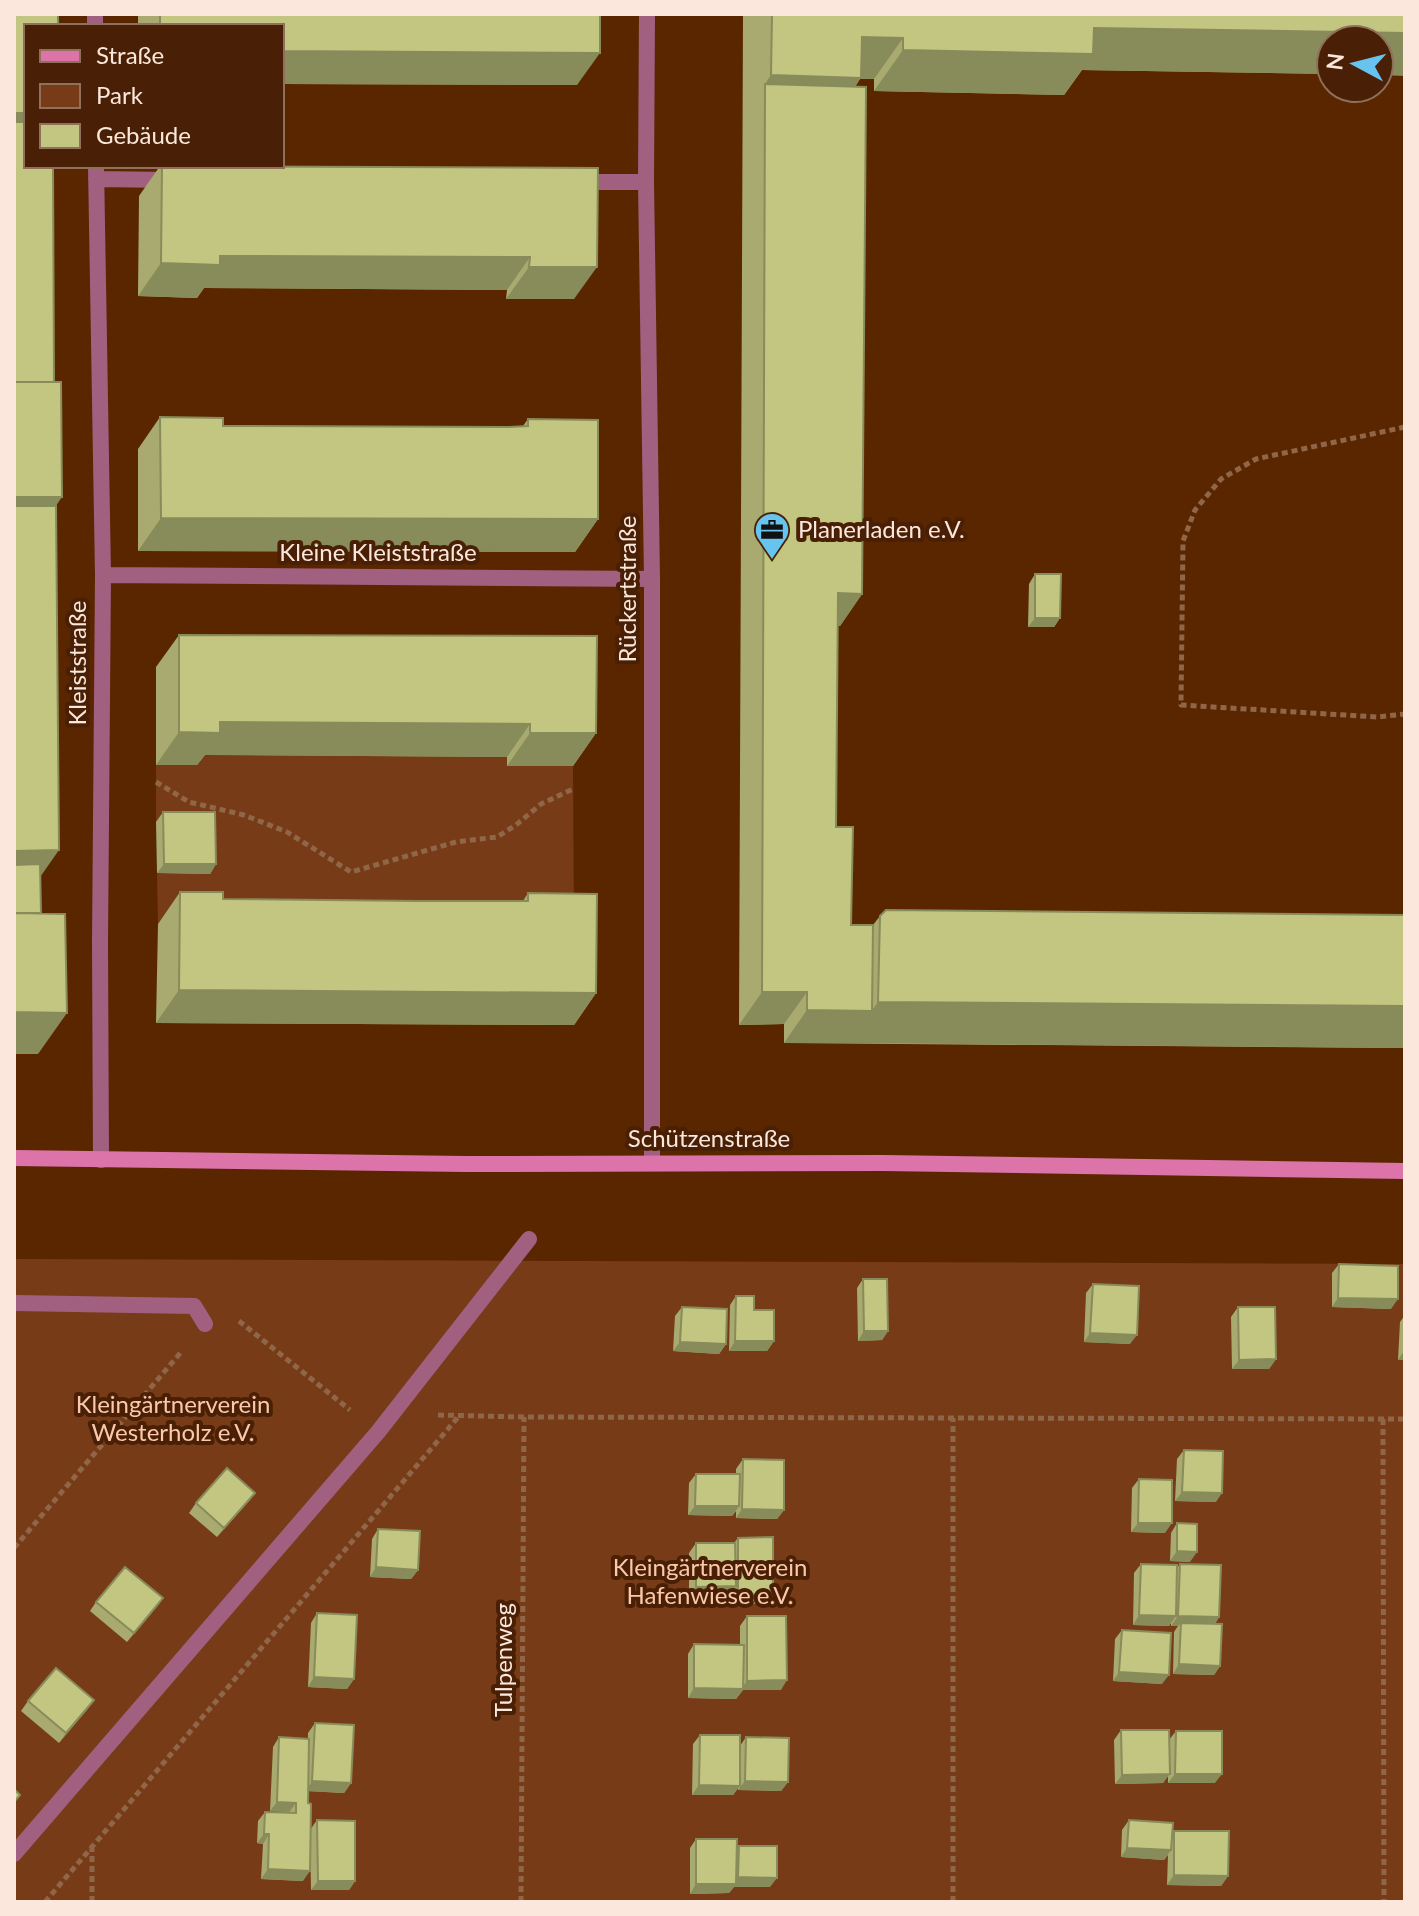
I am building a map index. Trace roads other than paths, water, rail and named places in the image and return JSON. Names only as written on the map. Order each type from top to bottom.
[{"type":"street","name":"Rückertstraße","points":[[647,14],[646,182],[652,579],[652,1163]]},
{"type":"street","points":[[96,173],[191,180]]},
{"type":"street","name":"Kleiststraße","points":[[96,173],[103,575],[101,1160]]},
{"type":"street","points":[[567,182],[646,182]]},
{"type":"street","name":"Kleine Kleiststraße","points":[[103,575],[652,579]]},
{"type":"street","name":"Schützenstraße","points":[[14,1158],[466,1164],[883,1163],[1405,1171]]},
{"type":"street","points":[[14,1854],[378,1432],[529,1239]]},
{"type":"street","points":[[14,1303],[194,1306],[205,1324]]},
{"type":"place","name":"Planerladen e.V.","points":[[772,561]]},
{"type":"park label","name":"Kleingärtnerverein Westerholz e.V.","points":[[173,1419]]},
{"type":"park label","name":"Kleingärtnerverein Hafenwiese e.V.","points":[[710,1582]]}]
